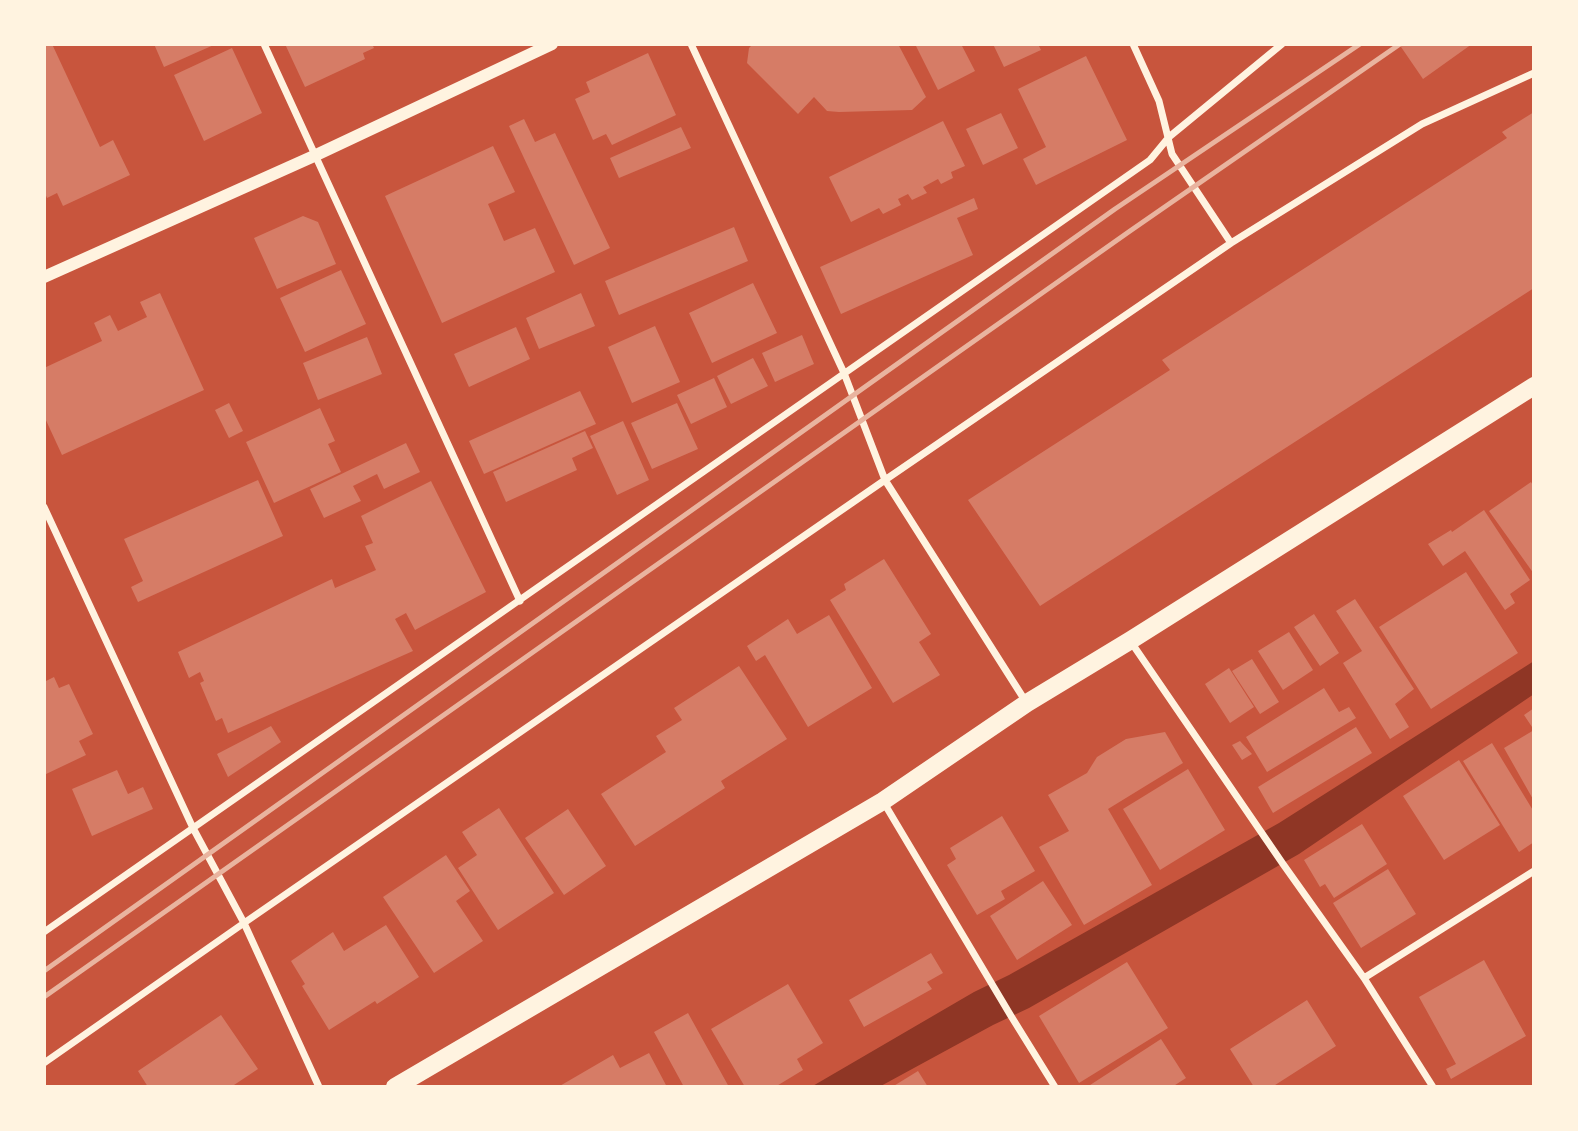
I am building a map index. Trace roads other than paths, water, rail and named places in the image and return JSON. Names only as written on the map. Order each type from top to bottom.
[{"type":"main road","points":[[404,1085],[883,801],[1027,703],[1534,386]]},
{"type":"street","points":[[264,44],[520,601]]},
{"type":"street","points":[[44,277],[314,156],[552,44]]},
{"type":"street","points":[[691,44],[844,373],[885,480],[1027,703]]},
{"type":"street","points":[[1133,44],[1160,101],[1172,154],[1231,243]]},
{"type":"street","points":[[44,932],[1150,160],[1169,137],[1282,44]]},
{"type":"street","points":[[44,1063],[1231,243],[1422,124],[1534,74]]},
{"type":"street","points":[[44,508],[193,828],[244,923],[319,1087]]},
{"type":"street","points":[[1130,640],[1364,978],[1433,1087]]},
{"type":"street","points":[[883,801],[1055,1087]]},
{"type":"street","points":[[1364,978],[1534,872]]},
{"type":"railway","points":[[44,971],[1115,209],[1360,44]]},
{"type":"railway","points":[[44,997],[1130,231],[1400,44]]}]
